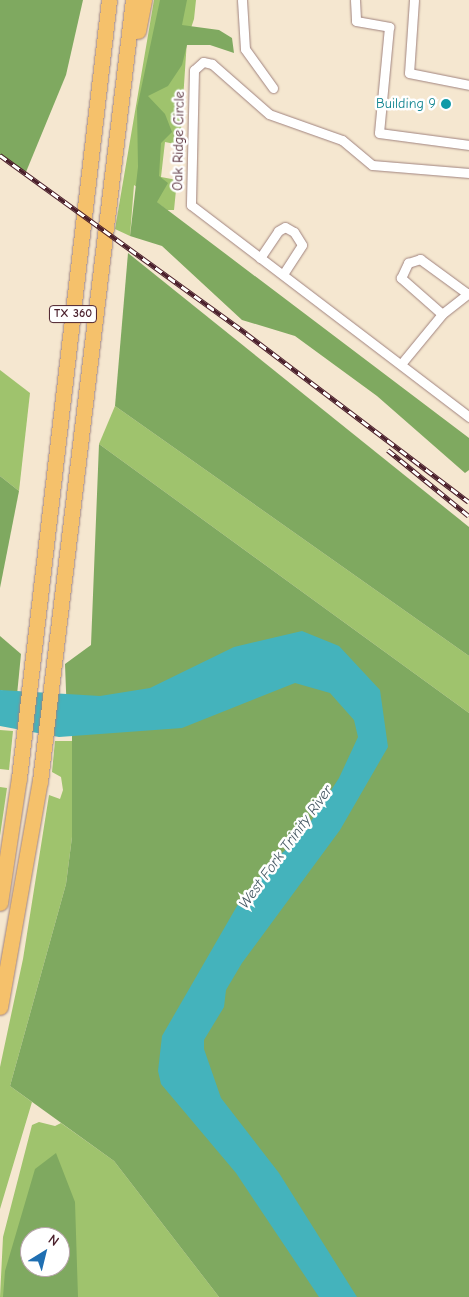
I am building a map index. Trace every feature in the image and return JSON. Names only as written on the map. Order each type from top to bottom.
[{"type":"highway","name":"TX 360","points":[[0,903],[19,778],[109,0]]},
{"type":"highway","name":"TX 360","points":[[0,1007],[40,780],[132,0]]},
{"type":"highway","points":[[123,80],[133,54],[144,0]]},
{"type":"street","points":[[242,0],[245,49],[273,88]]},
{"type":"street","points":[[355,0],[356,21],[388,27],[379,133],[469,145]]},
{"type":"street","points":[[414,0],[409,73],[469,85]]},
{"type":"street","name":"Oak Ridge Circle","points":[[469,174],[362,161],[342,140],[269,114],[212,64],[203,62],[194,70],[191,205],[402,364],[469,417]]},
{"type":"street","points":[[260,258],[278,231],[285,227],[294,232],[302,245],[283,274]]},
{"type":"street","points":[[402,364],[442,314],[469,293],[420,259],[408,263],[401,278],[442,314]]},
{"type":"green space","points":[[0,0],[83,0],[66,75],[26,172],[0,155]]},
{"type":"green space","points":[[154,0],[196,0],[194,19],[187,40],[180,145],[165,142],[161,177],[177,180],[174,210],[167,210],[134,185],[130,236],[115,229]]},
{"type":"green space","points":[[160,0],[187,0],[182,25],[219,30],[232,38],[234,53],[210,45],[187,45],[182,65],[168,86],[148,96],[165,114],[172,132],[161,143],[159,176],[168,183],[157,202],[469,438],[469,470],[465,473],[377,396],[295,336],[242,320],[162,246],[130,236],[138,167],[137,108]]},
{"type":"green space","points":[[128,253],[469,527],[469,656],[115,406]]},
{"type":"green space","points":[[0,370],[30,393],[19,491],[0,476]]},
{"type":"green space","points":[[115,406],[469,656],[469,713],[99,444]]},
{"type":"green space","points":[[99,444],[469,713],[469,1297],[219,1297],[114,1161],[10,1086],[66,884],[72,837],[72,730],[67,717],[65,664],[91,645]]},
{"type":"green space","points":[[0,476],[19,491],[0,588]]},
{"type":"green space","points":[[0,636],[21,654],[17,695],[0,690]]},
{"type":"green space","points":[[0,730],[13,731],[9,770],[0,769]]},
{"type":"green space","points":[[55,741],[72,741],[72,837],[66,884],[10,1086],[32,1102],[0,1209],[0,1067],[23,959],[49,795],[60,799],[63,790],[61,777],[52,772]]},
{"type":"green space","points":[[0,787],[7,788],[0,836]]},
{"type":"green space","points":[[39,1122],[55,1126],[61,1123],[114,1161],[219,1297],[0,1297],[3,1237],[32,1125]]},
{"type":"green space","points":[[56,1153],[75,1202],[78,1297],[3,1297],[5,1271],[35,1169]]},
{"type":"water","points":[[302,631],[339,646],[380,690],[388,747],[340,830],[242,963],[226,990],[224,1007],[204,1040],[204,1049],[221,1098],[279,1173],[357,1297],[319,1297],[236,1173],[161,1084],[158,1071],[162,1036],[237,906],[271,863],[302,835],[339,778],[358,737],[354,720],[330,693],[295,683],[182,728],[59,737],[0,726],[0,690],[100,696],[150,688],[234,647]]},
{"type":"railway","points":[[0,155],[247,334],[469,502]]},
{"type":"railway","points":[[388,450],[469,516]]},
{"type":"place","name":"Building 9","points":[[446,104]]},
{"type":"water label","name":"West Fork Trinity River","points":[[286,847]]}]
